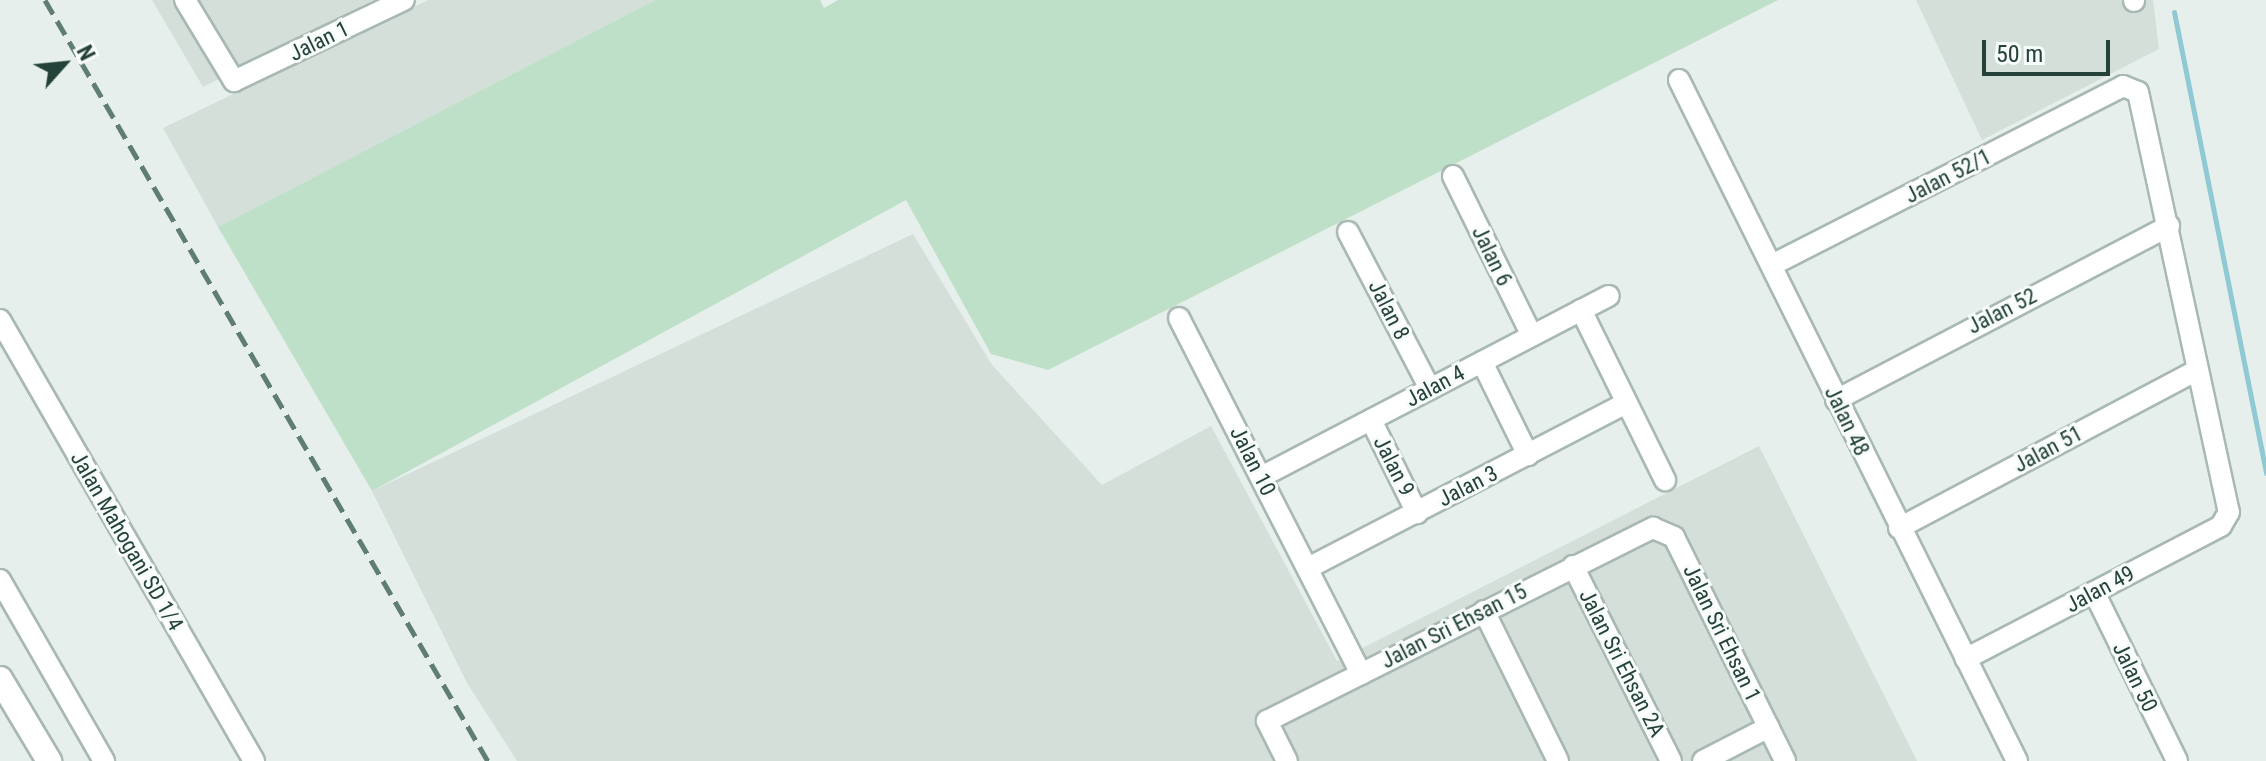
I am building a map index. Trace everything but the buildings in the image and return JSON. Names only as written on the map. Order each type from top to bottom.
[{"type":"street","name":"Jalan 1","points":[[185,0],[234,81],[404,0]]},
{"type":"street","name":"Jalan 48","points":[[1679,80],[2017,761]]},
{"type":"street","name":"Jalan 52/1","points":[[1772,265],[2123,86],[2138,92],[2169,226]]},
{"type":"street","name":"Jalan 6","points":[[1453,176],[1532,336]]},
{"type":"street","points":[[2169,226],[2196,371]]},
{"type":"street","name":"Jalan 52","points":[[1836,400],[2169,226]]},
{"type":"street","name":"Jalan 8","points":[[1348,232],[1430,389]]},
{"type":"street","name":"Jalan 4","points":[[1261,477],[1609,296]]},
{"type":"street","points":[[1581,310],[1665,480]]},
{"type":"street","name":"Jalan 10","points":[[1179,318],[1365,672]]},
{"type":"street","name":"Jalan Mahogani SD 1/4","points":[[0,320],[254,761]]},
{"type":"street","points":[[1482,362],[1528,455]]},
{"type":"street","name":"Jalan 49","points":[[1965,659],[2221,526],[2229,512],[2196,371]]},
{"type":"street","name":"Jalan 51","points":[[1899,528],[2196,371]]},
{"type":"street","name":"Jalan 3","points":[[1308,568],[1626,403]]},
{"type":"street","name":"Jalan 9","points":[[1371,420],[1417,513]]},
{"type":"street","name":"Jalan Sri Ehsan 15","points":[[1287,761],[1267,721],[1641,532]]},
{"type":"street","name":"Jalan Sri Ehsan 1","points":[[1641,532],[1674,537],[1785,761]]},
{"type":"street","name":"Jalan Sri Ehsan 2A","points":[[1573,566],[1671,761]]},
{"type":"street","points":[[0,580],[104,761]]},
{"type":"street","name":"Jalan 50","points":[[2094,592],[2177,761]]},
{"type":"street","points":[[1484,611],[1558,761]]},
{"type":"street","points":[[0,679],[49,761]]},
{"type":"street","points":[[1703,761],[1769,727]]},
{"type":"shaded area","points":[[152,0],[373,0],[203,87]]},
{"type":"shaded area","points":[[428,0],[655,0],[218,227],[163,128]]},
{"type":"shaded area","points":[[1916,0],[2153,0],[2159,49],[1982,140]]},
{"type":"shaded area","points":[[913,234],[992,365],[1102,485],[1211,426],[1337,661],[1759,446],[1917,761],[517,761],[467,683],[372,491]]},
{"type":"green space","points":[[655,0],[820,0],[824,8],[838,0],[1778,0],[1048,370],[991,354],[906,200],[372,491],[218,227]]},
{"type":"waterway","points":[[2174,12],[2266,473]]},
{"type":"railway","points":[[45,0],[488,761]]}]
